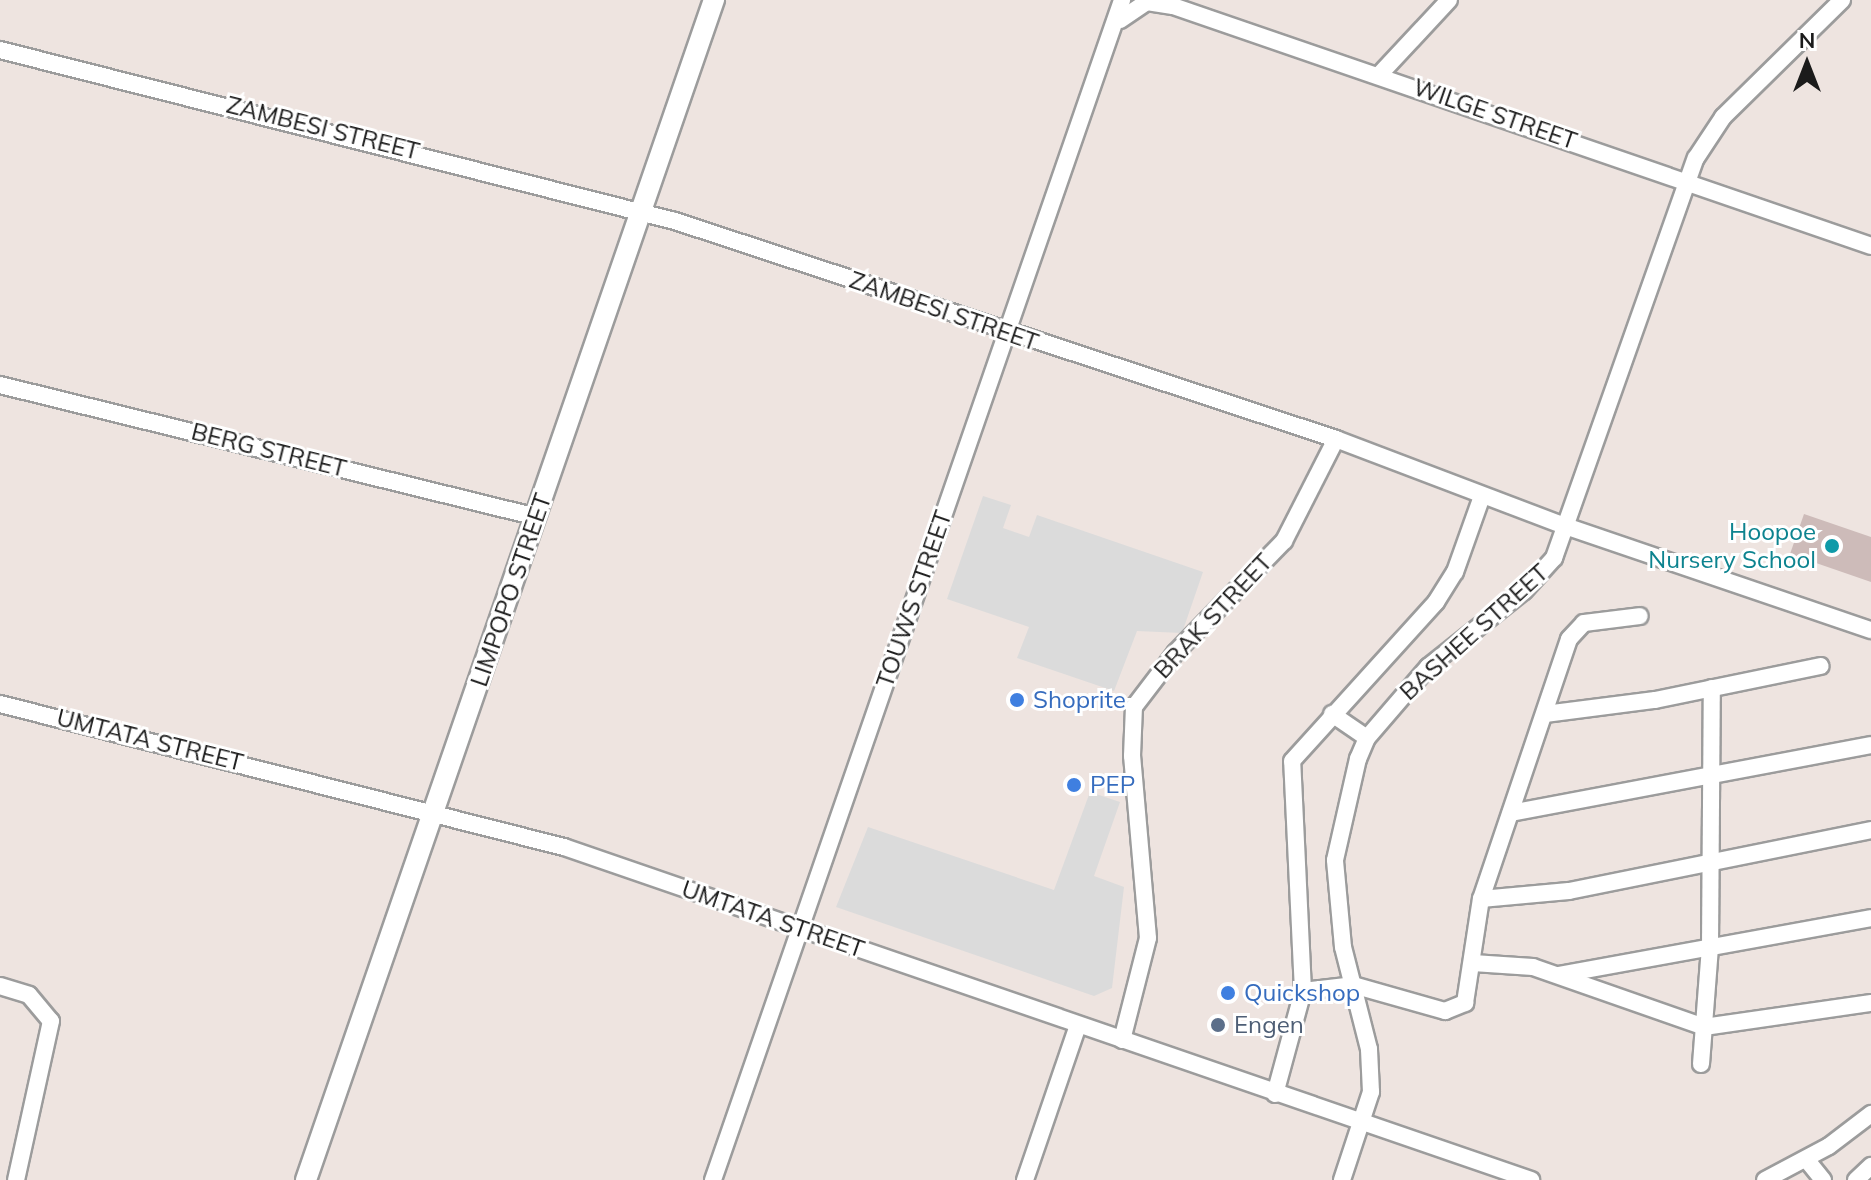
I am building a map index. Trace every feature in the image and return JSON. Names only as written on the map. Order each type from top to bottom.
[{"type":"street","name":"LIMPOPO STREET","points":[[306,1180],[714,0]]},
{"type":"street","name":"TOUWS STREET","points":[[713,1180],[1006,332],[1120,20],[1122,0]]},
{"type":"street","points":[[1380,74],[1449,0]]},
{"type":"street","name":"BASHEE STREET","points":[[1342,1180],[1361,1125],[1371,1069],[1353,985],[1335,860],[1348,788],[1367,738],[1428,667],[1542,575],[1568,527],[1687,180],[1723,117],[1842,0]]},
{"type":"street","name":"WILGE STREET","points":[[1120,20],[1142,4],[1163,3],[1380,74],[1871,246]]},
{"type":"street","name":"ZAMBESI STREET","points":[[0,50],[641,211],[1336,439],[1568,527],[1871,630]]},
{"type":"street","name":"BERG STREET","points":[[0,385],[537,517]]},
{"type":"street","name":"BRAK STREET","points":[[1122,1040],[1148,938],[1132,756],[1134,707],[1176,652],[1284,541],[1336,439]]},
{"type":"street","name":"BASHEE STREET","points":[[1275,1094],[1303,991],[1289,772],[1332,714],[1449,583],[1482,496]]},
{"type":"street","points":[[1303,991],[1353,985],[1456,1011],[1469,995],[1481,899],[1574,629],[1591,621],[1640,616]]},
{"type":"street","points":[[1545,714],[1712,688],[1821,666]]},
{"type":"street","points":[[1701,1064],[1710,948],[1712,688]]},
{"type":"street","name":"UMTATA STREET","points":[[0,704],[435,811],[564,847],[1361,1125],[1531,1180]]},
{"type":"street","points":[[1332,714],[1367,738]]},
{"type":"street","points":[[1511,813],[1871,745]]},
{"type":"street","points":[[1481,899],[1569,891],[1871,830]]},
{"type":"street","points":[[1556,975],[1871,918]]},
{"type":"street","points":[[1473,963],[1556,975],[1704,1027],[1871,1003]]},
{"type":"street","points":[[0,986],[29,995],[51,1021],[16,1180]]},
{"type":"street","points":[[1025,1180],[1078,1025]]},
{"type":"street","points":[[1765,1180],[1806,1159],[1871,1114]]},
{"type":"street","points":[[1806,1159],[1823,1180]]},
{"type":"street","points":[[1856,1180],[1871,1166]]},
{"type":"shaded area","points":[[983,496],[1011,505],[1003,528],[1029,537],[1037,515],[1203,572],[1182,633],[1137,631],[1114,691],[1017,658],[1029,627],[947,599]]},
{"type":"shaded area","points":[[1090,792],[1120,802],[1094,876],[1124,887],[1112,988],[1094,996],[836,907],[868,827],[1054,890]]},
{"type":"building","name":"Hoopoe Nursery School","points":[[1804,514],[1871,537],[1871,582],[1790,554]]},
{"type":"place","name":"Hoopoe Nursery School","points":[[1832,546]]},
{"type":"place","name":"Shoprite","points":[[1017,700]]},
{"type":"place","name":"PEP","points":[[1074,785]]},
{"type":"place","name":"Quickshop","points":[[1228,993]]},
{"type":"place","name":"Engen","points":[[1218,1025]]}]
